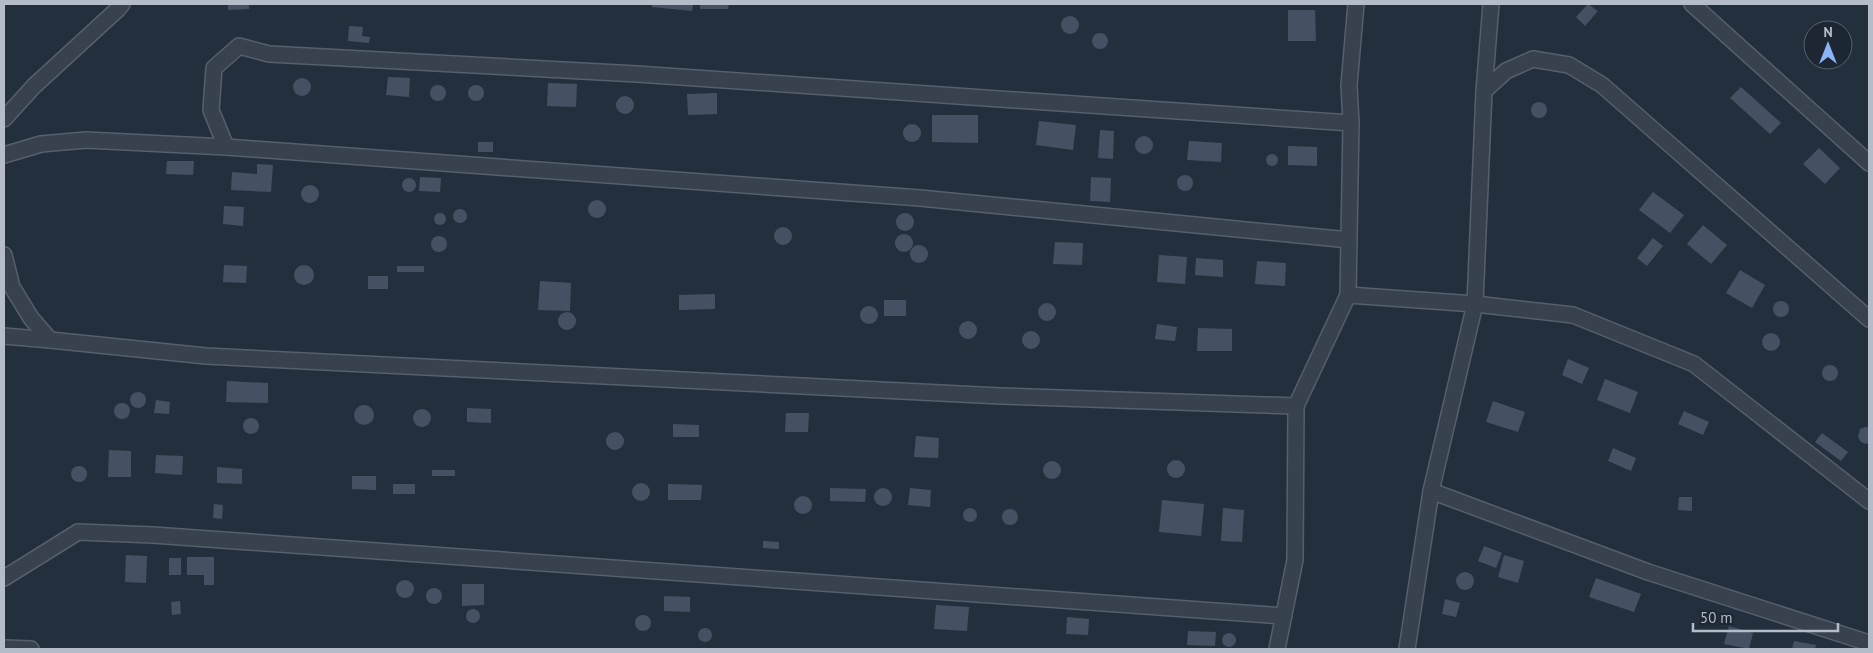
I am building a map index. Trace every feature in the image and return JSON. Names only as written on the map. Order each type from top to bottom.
[{"type":"street","points":[[4,119],[34,86],[122,4]]},
{"type":"street","points":[[1277,649],[1294,560],[1296,406],[1348,295],[1351,123],[1349,85],[1356,4]]},
{"type":"street","points":[[1407,649],[1431,492],[1475,304],[1484,91],[1491,4]]},
{"type":"street","points":[[1692,4],[1869,163]]},
{"type":"street","points":[[226,147],[212,110],[214,68],[239,46],[269,54],[647,75],[1351,123]]},
{"type":"street","points":[[1484,91],[1506,71],[1533,59],[1569,66],[1602,86],[1869,319]]},
{"type":"street","points":[[4,155],[40,144],[86,140],[226,147],[920,198],[1349,240]]},
{"type":"street","points":[[4,255],[12,287],[31,318],[50,340]]},
{"type":"street","points":[[1348,295],[1475,304],[1573,315],[1694,364],[1869,501]]},
{"type":"street","points":[[4,336],[206,356],[1000,396],[1296,406]]},
{"type":"street","points":[[1431,492],[1648,572],[1869,643]]},
{"type":"street","points":[[4,578],[78,532],[162,536],[1284,616]]},
{"type":"street","points":[[4,648],[31,649]]},
{"type":"building","points":[[228,4],[249,4],[249,9],[228,10]]},
{"type":"building","points":[[652,4],[693,4],[692,11],[652,7]]},
{"type":"building","points":[[700,4],[729,4],[728,9],[700,9]]},
{"type":"building","points":[[1588,4],[1598,11],[1585,26],[1576,17]]},
{"type":"building","points":[[1288,10],[1315,10],[1316,41],[1288,41]]},
{"type":"building","points":[[1070,16],[1076,19],[1079,25],[1076,31],[1070,34],[1064,31],[1061,25],[1064,19]]},
{"type":"building","points":[[349,26],[363,27],[362,36],[370,37],[369,43],[348,41]]},
{"type":"building","points":[[1100,33],[1106,35],[1108,41],[1106,47],[1100,49],[1094,47],[1092,41],[1094,35]]},
{"type":"building","points":[[388,77],[410,78],[409,97],[386,95]]},
{"type":"building","points":[[302,78],[308,81],[311,87],[308,93],[302,96],[296,93],[293,87],[296,81]]},
{"type":"building","points":[[548,83],[577,84],[576,107],[547,106]]},
{"type":"building","points":[[435,85],[441,85],[446,90],[444,99],[435,101],[430,96],[430,90]]},
{"type":"building","points":[[476,85],[482,87],[484,93],[482,99],[476,101],[470,99],[468,93],[470,87]]},
{"type":"building","points":[[1741,87],[1781,123],[1770,134],[1730,98]]},
{"type":"building","points":[[717,93],[717,114],[688,115],[687,94]]},
{"type":"building","points":[[625,96],[631,99],[634,105],[631,111],[625,114],[619,111],[616,105],[619,99]]},
{"type":"building","points":[[1536,102],[1542,102],[1547,107],[1545,116],[1536,118],[1531,113],[1531,107]]},
{"type":"building","points":[[932,115],[978,115],[978,143],[932,142]]},
{"type":"building","points":[[1039,121],[1076,125],[1073,150],[1036,145]]},
{"type":"building","points":[[912,124],[918,127],[921,133],[918,139],[912,142],[906,139],[903,133],[906,127]]},
{"type":"building","points":[[1100,130],[1114,131],[1113,159],[1098,158]]},
{"type":"building","points":[[1144,136],[1152,141],[1153,145],[1148,153],[1144,154],[1136,149],[1135,145],[1140,137]]},
{"type":"building","points":[[1189,141],[1222,143],[1221,162],[1187,160]]},
{"type":"building","points":[[478,142],[493,142],[493,152],[478,152]]},
{"type":"building","points":[[1288,146],[1317,147],[1317,166],[1288,165]]},
{"type":"building","points":[[1819,148],[1840,168],[1825,184],[1803,164]]},
{"type":"building","points":[[1270,154],[1274,154],[1278,160],[1274,166],[1270,166],[1266,162],[1266,158]]},
{"type":"building","points":[[167,161],[194,161],[193,175],[166,174]]},
{"type":"building","points":[[257,164],[273,165],[271,192],[231,190],[232,172],[257,174]]},
{"type":"building","points":[[1185,175],[1191,177],[1193,183],[1191,189],[1185,191],[1179,189],[1177,183],[1179,177]]},
{"type":"building","points":[[420,177],[441,178],[440,192],[419,191]]},
{"type":"building","points":[[1091,177],[1111,178],[1110,202],[1090,201]]},
{"type":"building","points":[[409,178],[414,180],[416,185],[414,190],[409,192],[404,190],[402,185],[404,180]]},
{"type":"building","points":[[310,185],[316,188],[319,194],[316,200],[310,203],[304,200],[301,194],[304,188]]},
{"type":"building","points":[[1653,192],[1684,215],[1670,233],[1639,210]]},
{"type":"building","points":[[597,200],[603,203],[606,209],[603,215],[597,218],[591,215],[588,209],[591,203]]},
{"type":"building","points":[[224,206],[244,207],[243,226],[223,224]]},
{"type":"building","points":[[460,209],[465,211],[467,216],[465,221],[460,223],[455,221],[453,216],[455,211]]},
{"type":"building","points":[[442,213],[445,214],[445,224],[438,225],[435,224],[434,217],[435,214]]},
{"type":"building","points":[[905,213],[911,216],[914,222],[911,228],[905,231],[899,228],[896,222],[899,216]]},
{"type":"building","points":[[1703,225],[1727,245],[1711,264],[1687,244]]},
{"type":"building","points":[[783,227],[789,230],[792,236],[789,242],[783,245],[777,242],[774,236],[777,230]]},
{"type":"building","points":[[904,234],[910,237],[913,243],[910,249],[904,252],[898,249],[895,243],[898,237]]},
{"type":"building","points":[[439,236],[447,244],[439,252],[431,244]]},
{"type":"building","points":[[1653,238],[1663,246],[1647,266],[1637,258]]},
{"type":"building","points":[[1055,242],[1083,243],[1082,265],[1053,264]]},
{"type":"building","points":[[919,245],[925,248],[928,254],[925,260],[919,263],[913,260],[910,254],[913,248]]},
{"type":"building","points":[[1159,255],[1187,257],[1185,284],[1157,282]]},
{"type":"building","points":[[1196,258],[1223,260],[1223,277],[1195,275]]},
{"type":"building","points":[[1257,261],[1286,263],[1285,286],[1255,284]]},
{"type":"building","points":[[224,265],[247,266],[246,283],[223,282]]},
{"type":"building","points":[[304,265],[311,268],[314,275],[311,282],[304,285],[297,282],[294,275],[297,268]]},
{"type":"building","points":[[397,266],[424,266],[424,272],[397,272]]},
{"type":"building","points":[[1740,270],[1765,285],[1752,308],[1726,293]]},
{"type":"building","points":[[368,276],[388,276],[388,289],[368,289]]},
{"type":"building","points":[[540,281],[571,283],[570,311],[538,310]]},
{"type":"building","points":[[715,294],[715,309],[679,310],[679,295]]},
{"type":"building","points":[[884,300],[906,300],[906,316],[884,316]]},
{"type":"building","points":[[1778,301],[1784,301],[1789,306],[1787,315],[1778,317],[1773,312],[1773,306]]},
{"type":"building","points":[[1047,303],[1053,306],[1056,312],[1053,318],[1047,321],[1041,318],[1038,312],[1041,306]]},
{"type":"building","points":[[869,306],[875,309],[878,315],[875,321],[869,324],[863,321],[860,315],[863,309]]},
{"type":"building","points":[[567,312],[573,315],[576,321],[573,327],[567,330],[561,327],[558,321],[561,315]]},
{"type":"building","points":[[968,321],[974,324],[977,330],[974,336],[968,339],[962,336],[959,330],[962,324]]},
{"type":"building","points":[[1157,324],[1177,327],[1175,341],[1155,339]]},
{"type":"building","points":[[1198,328],[1232,329],[1232,351],[1197,351]]},
{"type":"building","points":[[1031,331],[1037,334],[1040,340],[1037,346],[1031,349],[1025,346],[1022,340],[1025,334]]},
{"type":"building","points":[[1771,333],[1777,336],[1780,342],[1777,348],[1771,351],[1765,348],[1762,342],[1765,336]]},
{"type":"building","points":[[1568,359],[1589,368],[1582,384],[1562,375]]},
{"type":"building","points":[[1827,365],[1833,365],[1838,370],[1836,379],[1827,381],[1822,376],[1822,370]]},
{"type":"building","points":[[1605,379],[1638,392],[1630,413],[1597,400]]},
{"type":"building","points":[[227,381],[268,383],[268,403],[226,402]]},
{"type":"building","points":[[135,392],[141,392],[146,397],[144,406],[135,408],[130,403],[130,397]]},
{"type":"building","points":[[156,400],[170,402],[169,414],[154,413]]},
{"type":"building","points":[[1493,401],[1525,412],[1518,432],[1486,422]]},
{"type":"building","points":[[122,403],[130,411],[122,419],[114,411]]},
{"type":"building","points":[[364,405],[371,408],[374,415],[371,422],[364,425],[357,422],[354,415],[357,408]]},
{"type":"building","points":[[467,408],[491,409],[491,423],[467,422]]},
{"type":"building","points":[[422,409],[428,412],[431,418],[428,424],[422,427],[416,424],[413,418],[416,412]]},
{"type":"building","points":[[1684,411],[1709,422],[1703,435],[1678,424]]},
{"type":"building","points":[[786,413],[809,413],[808,432],[785,432]]},
{"type":"building","points":[[251,418],[259,426],[251,434],[243,426]]},
{"type":"building","points":[[673,424],[699,425],[699,437],[673,437]]},
{"type":"building","points":[[1869,428],[1869,443],[1866,444],[1861,442],[1858,437],[1860,429]]},
{"type":"building","points":[[615,432],[621,435],[624,441],[621,447],[615,450],[609,447],[606,441],[609,435]]},
{"type":"building","points":[[1822,433],[1848,452],[1841,461],[1815,442]]},
{"type":"building","points":[[916,436],[939,438],[938,458],[914,457]]},
{"type":"building","points":[[1613,448],[1636,458],[1631,471],[1608,461]]},
{"type":"building","points":[[109,450],[131,451],[131,477],[108,477]]},
{"type":"building","points":[[156,455],[183,456],[182,475],[155,473]]},
{"type":"building","points":[[1176,460],[1182,463],[1185,469],[1182,475],[1176,478],[1170,475],[1167,469],[1170,463]]},
{"type":"building","points":[[1052,461],[1058,464],[1061,470],[1058,476],[1052,479],[1046,476],[1043,470],[1046,464]]},
{"type":"building","points":[[79,466],[85,468],[87,474],[85,480],[79,482],[73,480],[71,474],[73,468]]},
{"type":"building","points":[[217,467],[242,469],[242,484],[217,483]]},
{"type":"building","points":[[432,470],[455,470],[455,476],[432,476]]},
{"type":"building","points":[[352,476],[376,476],[376,490],[352,489]]},
{"type":"building","points":[[641,483],[647,486],[650,492],[647,498],[641,501],[635,498],[632,492],[635,486]]},
{"type":"building","points":[[393,484],[415,484],[415,494],[393,494]]},
{"type":"building","points":[[668,484],[702,485],[701,500],[668,500]]},
{"type":"building","points":[[830,488],[866,489],[865,502],[830,501]]},
{"type":"building","points":[[883,488],[889,491],[892,497],[889,503],[883,506],[877,503],[874,497],[877,491]]},
{"type":"building","points":[[910,488],[931,490],[930,507],[908,505]]},
{"type":"building","points":[[803,496],[809,499],[812,505],[809,511],[803,514],[797,511],[794,505],[797,499]]},
{"type":"building","points":[[1679,497],[1692,497],[1692,511],[1678,510]]},
{"type":"building","points":[[1162,500],[1204,504],[1201,536],[1159,532]]},
{"type":"building","points":[[214,504],[223,505],[222,519],[213,518]]},
{"type":"building","points":[[967,508],[973,508],[977,515],[973,522],[967,522],[963,518],[963,512]]},
{"type":"building","points":[[1223,508],[1244,510],[1242,542],[1221,541]]},
{"type":"building","points":[[1007,509],[1013,509],[1018,514],[1016,523],[1007,525],[1002,520],[1002,514]]},
{"type":"building","points":[[763,541],[779,542],[779,549],[763,548]]},
{"type":"building","points":[[1484,546],[1502,553],[1496,568],[1478,561]]},
{"type":"building","points":[[126,555],[147,556],[146,583],[125,582]]},
{"type":"building","points":[[1504,555],[1524,561],[1518,583],[1498,577]]},
{"type":"building","points":[[187,557],[214,557],[214,585],[204,585],[204,575],[187,575]]},
{"type":"building","points":[[169,558],[181,558],[181,575],[169,575]]},
{"type":"building","points":[[1465,572],[1471,575],[1474,581],[1471,587],[1465,590],[1459,587],[1456,581],[1459,575]]},
{"type":"building","points":[[1596,578],[1641,594],[1634,612],[1589,597]]},
{"type":"building","points":[[405,580],[411,583],[414,589],[411,595],[405,598],[399,595],[396,589],[399,583]]},
{"type":"building","points":[[462,584],[484,584],[484,605],[462,606]]},
{"type":"building","points":[[431,588],[437,588],[442,593],[440,602],[431,604],[426,599],[426,593]]},
{"type":"building","points":[[664,596],[690,597],[690,612],[664,611]]},
{"type":"building","points":[[1445,599],[1460,603],[1456,617],[1442,614]]},
{"type":"building","points":[[180,601],[181,614],[172,615],[171,602]]},
{"type":"building","points":[[936,605],[969,607],[967,631],[934,629]]},
{"type":"building","points":[[473,609],[478,611],[480,616],[478,621],[473,623],[468,621],[466,616],[468,611]]},
{"type":"building","points":[[643,615],[649,617],[651,623],[649,629],[643,631],[637,629],[635,623],[637,617]]},
{"type":"building","points":[[1067,617],[1089,619],[1088,635],[1066,634]]},
{"type":"building","points":[[1729,626],[1753,633],[1749,649],[1724,644]]},
{"type":"building","points":[[705,628],[710,630],[712,635],[710,640],[705,642],[700,640],[698,635],[700,630]]},
{"type":"building","points":[[1188,631],[1216,632],[1215,646],[1187,645]]},
{"type":"building","points":[[1226,633],[1232,633],[1236,640],[1232,647],[1226,647],[1222,643],[1222,637]]},
{"type":"building","points":[[1794,641],[1816,645],[1815,649],[1792,649]]}]
